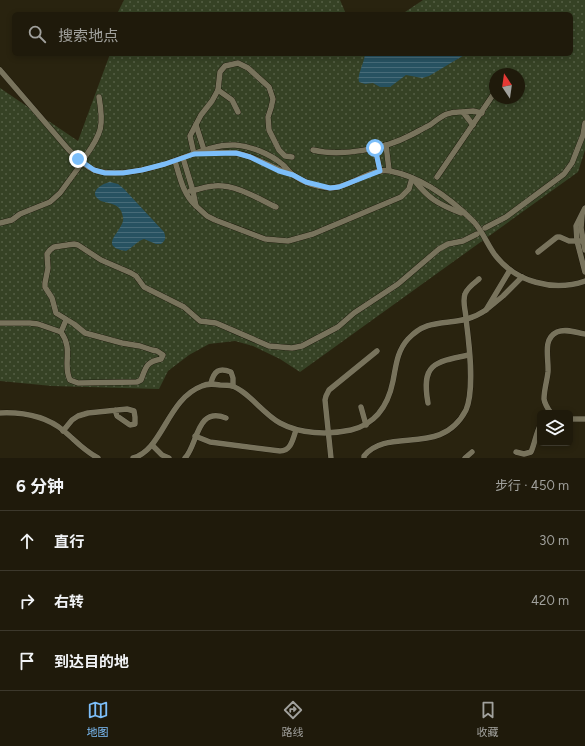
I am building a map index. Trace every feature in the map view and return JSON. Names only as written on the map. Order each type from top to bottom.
[{"type":"street","points":[[194,154],[190,136],[201,115],[212,101],[218,90],[220,72],[225,66],[238,63],[248,68],[269,88],[273,99],[268,117],[269,130],[285,156],[292,157]]},
{"type":"street","points":[[0,70],[68,150],[94,170],[105,173],[123,173],[142,170],[218,146],[235,145],[250,148],[268,155],[282,164],[293,175]]},
{"type":"street","points":[[218,90],[232,100],[238,112]]},
{"type":"street","points":[[85,157],[96,141],[103,122],[99,97]]},
{"type":"street","points":[[438,177],[489,102]]},
{"type":"street","points":[[312,150],[323,153],[375,148],[409,136],[442,115],[454,112],[473,111],[482,113]]},
{"type":"street","points":[[463,112],[473,125]]},
{"type":"street","points":[[485,228],[506,217],[564,174],[572,163],[583,135],[585,123]]},
{"type":"street","points":[[196,126],[204,150]]},
{"type":"street","points":[[386,145],[389,170]]},
{"type":"street","points":[[375,148],[380,171]]},
{"type":"street","points":[[194,154],[236,153],[250,157],[306,182],[330,188],[339,187],[380,171],[389,170],[427,185],[446,198],[482,232],[496,255],[510,270],[522,277],[533,282],[551,285],[575,284],[585,281]]},
{"type":"street","points":[[183,158],[193,190],[196,206]]},
{"type":"street","points":[[174,161],[188,199],[207,216],[265,239],[288,241],[313,234],[401,197],[409,189],[412,178]]},
{"type":"street","points":[[0,223],[12,220],[20,214],[50,202],[60,193],[79,167]]},
{"type":"street","points":[[412,178],[423,192],[434,201],[464,214]]},
{"type":"street","points":[[184,191],[213,186],[224,186],[234,188],[276,207]]},
{"type":"street","points":[[583,210],[580,241],[585,272]]},
{"type":"street","points":[[0,323],[38,324],[61,332],[67,345],[70,380],[78,383],[140,381],[147,365],[151,361],[161,359],[163,357],[161,353],[85,333],[56,313],[52,298],[44,283],[48,268],[47,254],[54,247],[74,244],[78,245],[101,260],[136,276],[144,287],[184,307],[200,321],[216,323],[268,346],[292,348],[302,346],[338,327],[354,313],[398,284],[439,248],[448,244],[463,241],[477,234]]},
{"type":"street","points":[[538,252],[557,237],[569,241],[580,241]]},
{"type":"street","points":[[580,241],[585,250]]},
{"type":"street","points":[[486,310],[510,270]]},
{"type":"street","points":[[132,458],[144,453],[152,445],[176,406],[190,392],[211,383],[233,386],[245,394],[266,414],[280,424],[296,430],[330,433],[351,430],[366,425],[375,419],[383,410],[393,383],[400,351],[407,340],[416,331],[427,325],[466,319],[478,315],[503,296],[522,277]]},
{"type":"street","points":[[364,458],[368,450],[378,446],[400,443],[429,442],[442,437],[452,430],[460,421],[471,390],[464,304],[465,294],[479,279]]},
{"type":"street","points":[[498,291],[503,296]]},
{"type":"street","points":[[61,332],[66,320]]},
{"type":"street","points":[[549,410],[544,401],[548,371],[548,345],[550,338],[557,332],[564,330],[585,334]]},
{"type":"street","points":[[331,458],[330,433],[325,400],[326,396],[329,390],[377,351]]},
{"type":"street","points":[[428,403],[425,387],[426,376],[432,367],[441,361],[469,355]]},
{"type":"street","points":[[211,383],[213,375],[218,371],[225,370],[231,372],[233,386]]},
{"type":"street","points":[[361,407],[366,425]]},
{"type":"street","points":[[63,431],[72,420],[78,416],[115,410]]},
{"type":"street","points":[[0,413],[17,412],[36,416],[63,431],[87,452],[98,458]]},
{"type":"street","points":[[185,458],[189,453],[201,425],[207,418],[220,416],[226,418]]},
{"type":"street","points":[[573,419],[585,419]]},
{"type":"street","points":[[195,436],[210,442],[285,451],[289,449],[296,430]]},
{"type":"street","points":[[516,452],[524,454],[532,452],[537,436]]},
{"type":"street","points":[[152,445],[162,455],[169,458]]},
{"type":"street","points":[[82,458],[87,452]]},
{"type":"street","points":[[465,458],[472,452]]},
{"type":"green space","points":[[124,0],[340,0],[345,12],[118,12]]},
{"type":"green space","points":[[423,0],[585,0],[585,150],[578,172],[300,372],[280,359],[253,346],[235,341],[209,344],[189,355],[168,371],[159,389],[52,386],[0,381],[0,88],[78,141],[109,56],[573,56],[573,12],[405,12]]},
{"type":"water","points":[[364,56],[463,56],[429,76],[422,78],[406,75],[390,87],[380,87],[373,83],[365,84],[359,82]]},
{"type":"water","points":[[110,182],[118,184],[124,189],[164,232],[165,239],[161,244],[156,244],[144,239],[126,251],[117,249],[113,245],[112,241],[123,222],[121,211],[115,205],[100,200],[95,195],[96,190],[99,187]]},
{"type":"route","points":[[78,159],[94,170],[105,173],[123,173],[165,164],[194,154],[221,152],[236,153],[267,164],[279,171],[293,175],[306,182],[330,188],[339,187],[380,171],[375,148]]}]
